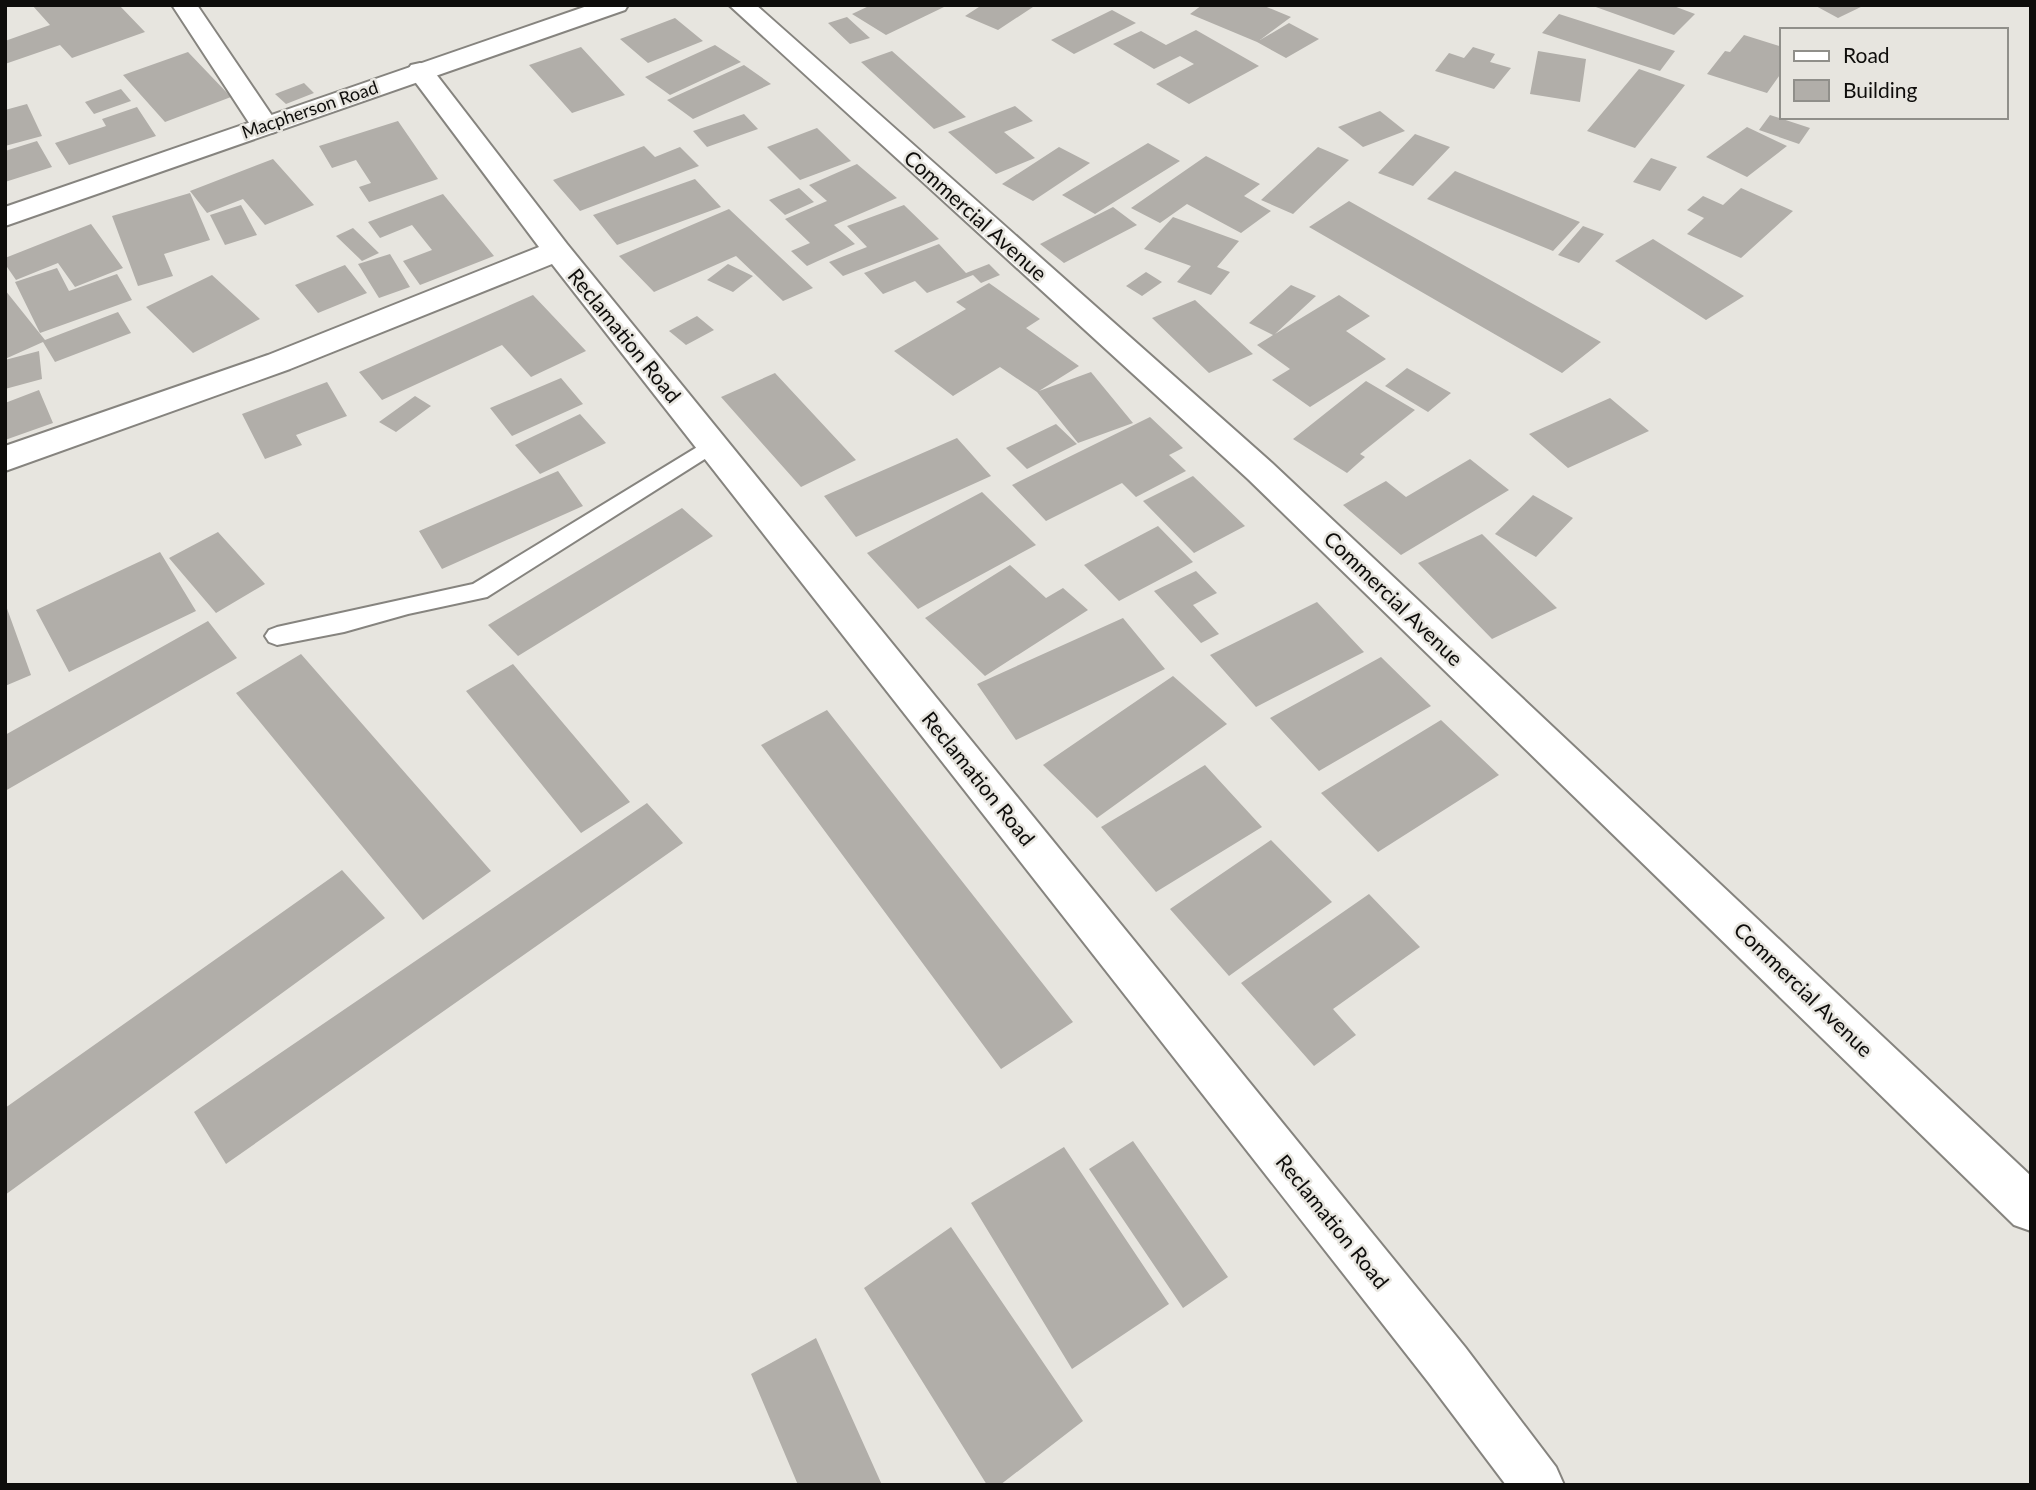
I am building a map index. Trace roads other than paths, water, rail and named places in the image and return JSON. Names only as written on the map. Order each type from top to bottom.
[{"type":"street","points":[[184,5],[265,126]]},
{"type":"street","name":"Macpherson Road","points":[[5,218],[420,71],[616,5]]},
{"type":"street","name":"Commercial Avenue","points":[[741,5],[1260,471],[2031,1208]]},
{"type":"street","name":"Reclamation Road","points":[[420,71],[556,251],[1447,1365],[1538,1485]]},
{"type":"street","points":[[5,460],[279,362],[556,251]]},
{"type":"lane","points":[[277,636],[479,591],[712,445]]}]
